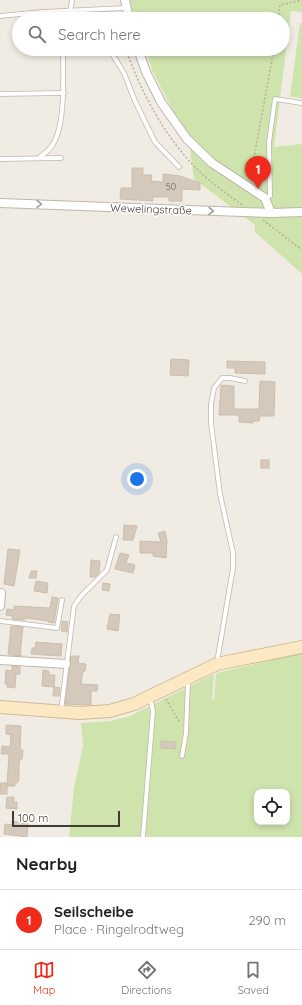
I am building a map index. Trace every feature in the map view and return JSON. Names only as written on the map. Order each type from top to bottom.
[{"type":"main road","points":[[0,707],[79,713],[110,711],[134,704],[217,664],[302,647]]},
{"type":"street","points":[[140,56],[146,72],[161,102],[187,139],[212,163],[265,198],[271,213]]},
{"type":"street","name":"Wewelingstraße","points":[[0,203],[271,213],[302,212]]},
{"type":"street","points":[[0,606],[1,593]]},
{"type":"street","points":[[0,660],[66,664]]},
{"type":"lane","points":[[70,12],[72,0]]},
{"type":"lane","points":[[42,12],[70,12],[126,4]]},
{"type":"lane","points":[[0,16],[12,15]]},
{"type":"lane","points":[[40,157],[48,151],[56,139],[64,93],[62,56]]},
{"type":"lane","points":[[113,56],[124,73],[135,102],[155,142],[179,168]]},
{"type":"lane","points":[[0,94],[64,93]]},
{"type":"lane","points":[[270,196],[269,142],[276,99],[302,103]]},
{"type":"lane","points":[[0,159],[40,157],[61,158]]},
{"type":"lane","points":[[217,664],[233,568],[233,553],[220,494],[212,429],[211,404],[214,388],[222,378],[245,381]]},
{"type":"lane","points":[[61,712],[74,606],[81,596],[107,570],[116,537]]},
{"type":"lane","points":[[0,621],[58,628],[62,600]]},
{"type":"lane","points":[[182,756],[186,733],[188,677]]},
{"type":"lane","points":[[143,837],[153,711],[149,697]]},
{"type":"path","points":[[279,12],[280,5],[302,0]]},
{"type":"path","points":[[250,189],[255,177],[253,163],[273,56]]},
{"type":"path","points":[[252,212],[302,250]]},
{"type":"green space","points":[[130,0],[302,0],[302,12],[291,11],[290,19],[290,12],[133,12]]},
{"type":"green space","points":[[300,23],[302,23],[302,98],[290,97]]},
{"type":"green space","points":[[147,56],[285,56],[274,147],[302,144],[302,274],[255,232],[255,225],[194,179],[188,135],[173,111],[152,70]]},
{"type":"green space","points":[[302,653],[302,837],[69,837],[74,788],[83,746],[81,723],[111,721],[130,716],[214,674],[212,700],[214,700],[216,673]]},
{"type":"building","points":[[132,168],[143,168],[143,175],[152,175],[151,181],[163,182],[163,174],[180,176],[200,183],[200,190],[182,189],[182,201],[169,201],[169,197],[153,197],[153,201],[120,199],[121,188],[132,188]]},
{"type":"building","points":[[171,359],[189,360],[188,376],[170,375]]},
{"type":"building","points":[[227,361],[265,362],[265,374],[235,373],[235,368],[227,368]]},
{"type":"building","points":[[260,381],[275,382],[274,416],[260,416],[259,421],[253,421],[253,423],[239,422],[239,415],[219,415],[221,385],[234,386],[234,409],[259,409]]},
{"type":"building","points":[[261,460],[269,460],[269,468],[261,468]]},
{"type":"building","points":[[124,525],[137,526],[133,540],[123,540]]},
{"type":"building","points":[[165,531],[167,541],[166,558],[153,556],[153,553],[140,553],[140,541],[161,542],[158,533]]},
{"type":"building","points":[[8,549],[20,550],[14,586],[4,584]]},
{"type":"building","points":[[120,553],[129,555],[126,563],[135,565],[133,573],[115,569]]},
{"type":"building","points":[[91,560],[100,561],[99,573],[95,577],[90,577]]},
{"type":"building","points":[[31,571],[37,571],[36,578],[29,578]]},
{"type":"building","points":[[36,581],[48,583],[47,593],[34,591]]},
{"type":"building","points":[[103,583],[110,584],[109,591],[102,590]]},
{"type":"building","points":[[52,597],[58,598],[54,623],[26,618],[24,620],[12,619],[12,616],[6,615],[7,609],[14,610],[14,606],[50,608]]},
{"type":"building","points":[[110,614],[120,615],[118,631],[107,629]]},
{"type":"building","points":[[62,621],[68,622],[67,632],[61,631]]},
{"type":"building","points":[[11,626],[23,627],[20,656],[8,654]]},
{"type":"building","points":[[36,642],[62,644],[61,656],[31,654],[32,648],[35,648]]},
{"type":"building","points":[[71,656],[79,656],[78,663],[86,664],[85,671],[83,671],[81,684],[98,685],[97,691],[91,691],[91,705],[65,704]]},
{"type":"building","points":[[12,666],[20,667],[20,674],[16,674],[15,688],[7,687],[8,684],[5,684],[6,670],[12,671]]},
{"type":"building","points":[[43,670],[49,671],[49,675],[55,675],[54,687],[42,686]]},
{"type":"building","points":[[54,687],[60,688],[59,696],[53,696]]},
{"type":"building","points":[[6,725],[21,726],[20,750],[23,750],[22,759],[20,759],[19,765],[19,780],[15,783],[15,786],[7,786],[9,754],[1,754],[2,746],[10,747],[11,735],[6,734]]},
{"type":"building","points":[[161,741],[176,742],[175,749],[161,748]]},
{"type":"building","points":[[0,783],[7,783],[7,794],[0,794]]},
{"type":"building","points":[[7,797],[14,797],[14,802],[17,802],[17,809],[6,808]]},
{"type":"building","points":[[12,821],[28,824],[27,837],[4,834],[5,824],[12,825]]},
{"type":"place","name":"Seilscheibe","points":[[258,189]]}]
